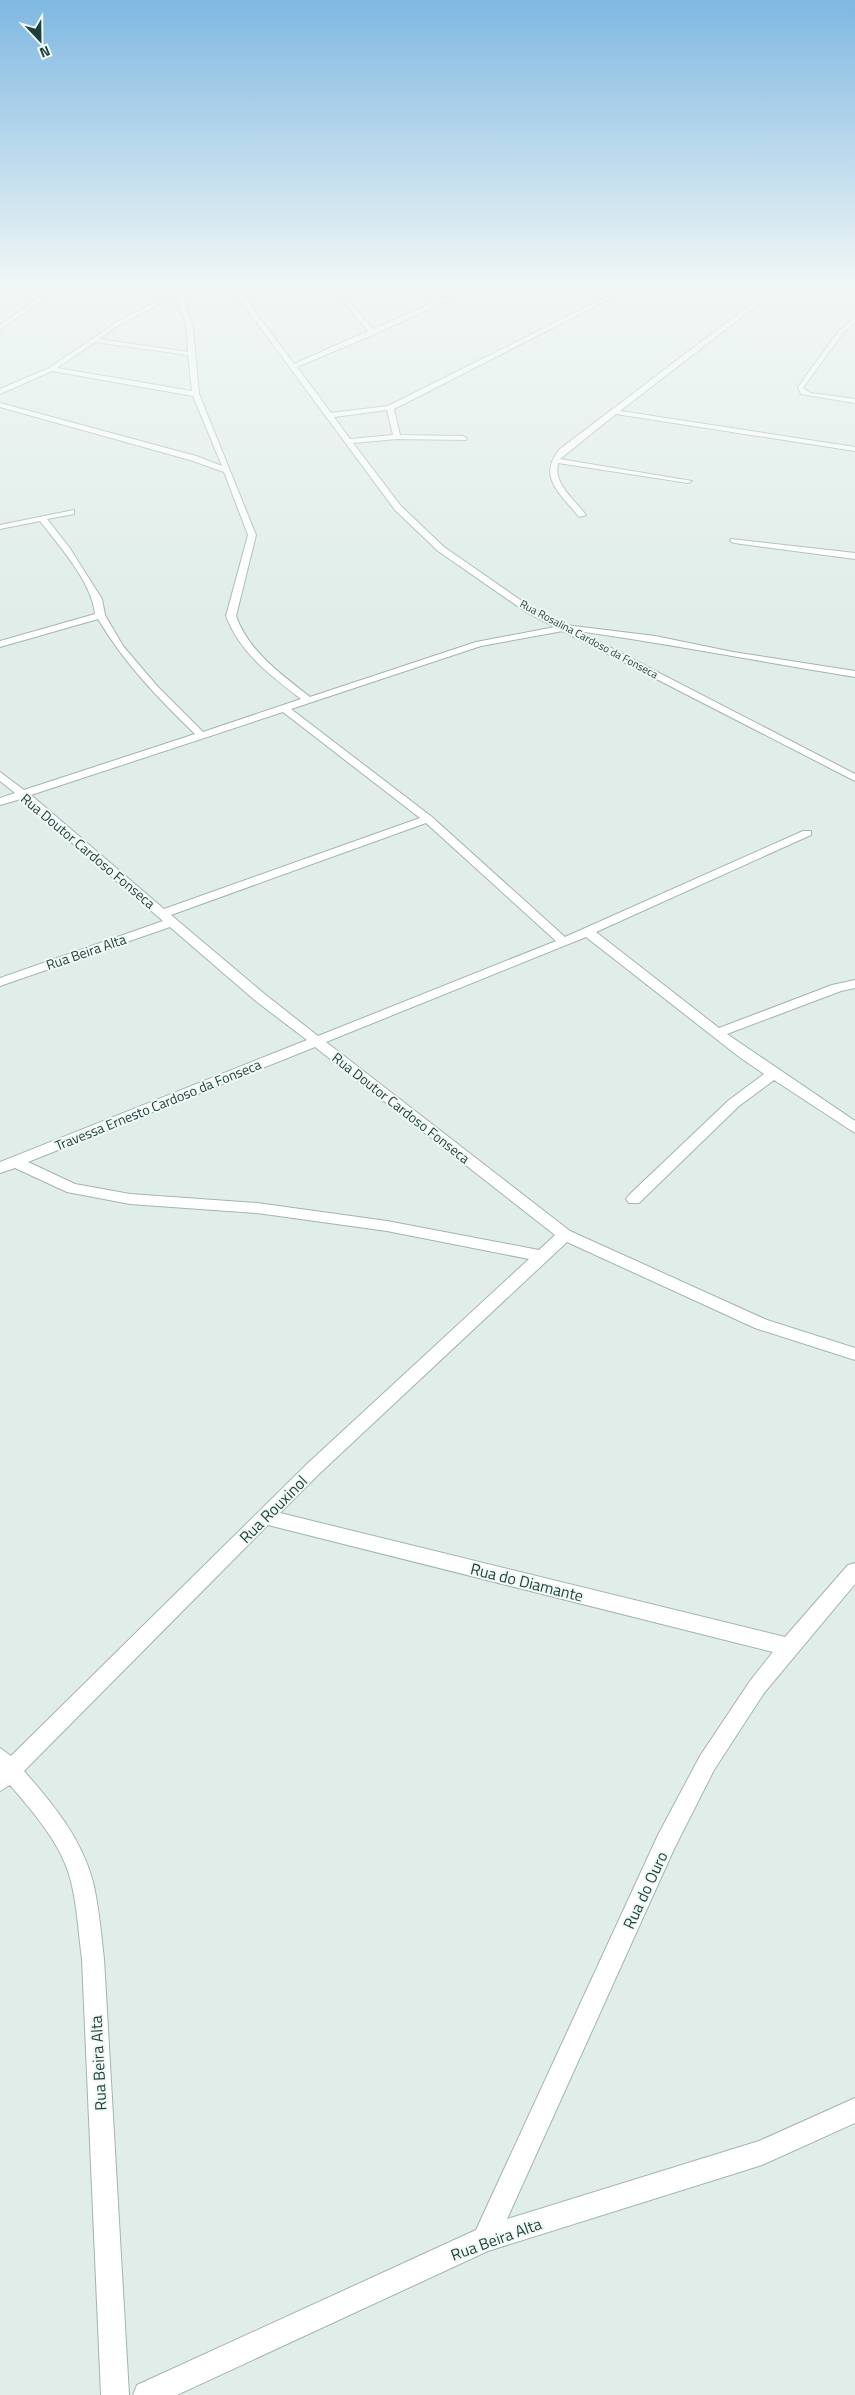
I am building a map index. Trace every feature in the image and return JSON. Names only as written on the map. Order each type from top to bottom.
[{"type":"street","points":[[197,397],[247,518],[252,535],[231,616],[234,629],[263,662],[309,701]]},
{"type":"street","name":"Rua Rosalina Cardoso da Fonseca","points":[[315,397],[398,508],[441,549],[526,608],[568,627],[855,778]]},
{"type":"street","points":[[328,416],[390,408],[412,397]]},
{"type":"street","points":[[582,515],[558,485],[552,473],[556,460],[563,451],[636,397]]},
{"type":"street","points":[[823,397],[855,401]]},
{"type":"street","points":[[0,404],[193,458],[228,471]]},
{"type":"street","points":[[390,408],[397,437]]},
{"type":"street","points":[[616,412],[855,449]]},
{"type":"street","points":[[347,440],[397,437],[463,438]]},
{"type":"street","points":[[556,460],[688,481]]},
{"type":"street","points":[[0,527],[71,512]]},
{"type":"street","points":[[42,518],[66,549],[98,600],[100,615],[118,646],[155,689],[202,736]]},
{"type":"street","points":[[734,541],[855,556]]},
{"type":"street","points":[[0,644],[100,615]]},
{"type":"street","points":[[0,802],[479,644],[568,627],[655,639],[733,655],[855,674]]},
{"type":"street","points":[[285,709],[428,819],[564,942]]},
{"type":"street","name":"Rua Doutor Cardoso Fonseca","points":[[0,775],[262,999],[565,1235],[761,1324],[855,1354]]},
{"type":"street","name":"Rua Beira Alta","points":[[0,982],[428,819]]},
{"type":"street","name":"Travessa Ernesto Cardoso da Fonseca","points":[[0,1168],[564,942],[807,833]]},
{"type":"street","points":[[587,931],[717,1033],[773,1074],[855,1128]]},
{"type":"street","points":[[717,1033],[837,988],[855,984]]},
{"type":"street","points":[[634,1199],[734,1103],[773,1074]]},
{"type":"street","points":[[16,1162],[72,1188],[130,1199],[257,1208],[387,1226],[542,1256]]},
{"type":"street","name":"Rua Rouxinol","points":[[4,1770],[265,1517],[565,1235]]},
{"type":"street","name":"Rua do Diamante","points":[[265,1517],[789,1647]]},
{"type":"street","name":"Rua do Ouro","points":[[485,2239],[666,1842],[706,1762],[757,1687],[855,1571]]},
{"type":"street","name":"Rua Beira Alta","points":[[4,1770],[38,1800],[60,1834],[78,1871],[87,1911],[93,1959],[115,2395]]},
{"type":"street","name":"Rua Beira Alta","points":[[147,2395],[485,2239],[762,2153],[855,2110]]}]
